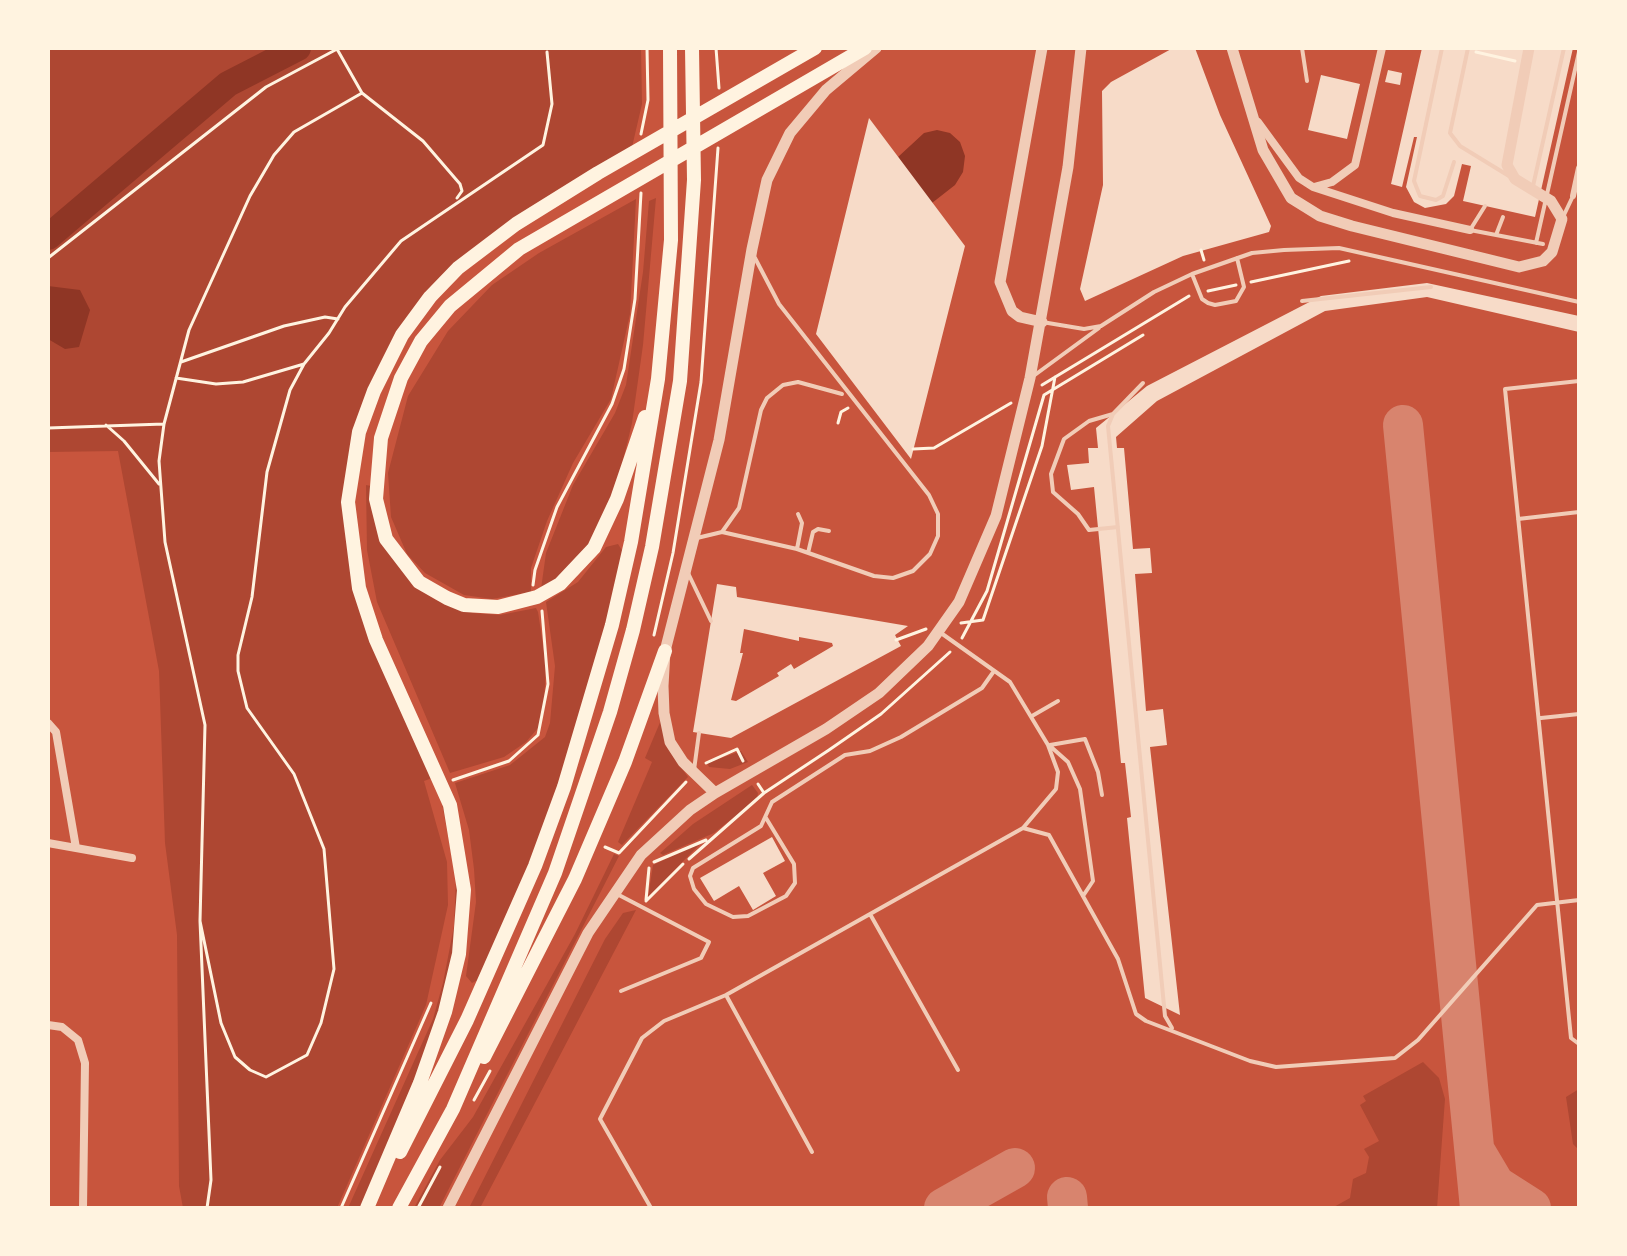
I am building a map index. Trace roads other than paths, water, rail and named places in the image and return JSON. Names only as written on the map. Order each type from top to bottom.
[{"type":"highway","points":[[369,1208],[496,956],[564,787],[615,611],[631,542],[658,379],[671,240],[670,48]]},
{"type":"highway","points":[[453,1109],[522,952],[585,793],[610,712],[652,547],[680,381],[688,299],[694,180],[692,48]]},
{"type":"highway","points":[[369,1208],[445,1012],[459,954],[464,890],[462,857],[450,805],[376,640],[359,588],[348,502],[356,445],[386,363],[430,297],[458,268],[516,224],[815,48]]},
{"type":"highway","points":[[658,379],[606,525],[594,548],[560,584],[537,597],[517,603],[498,607],[464,605],[419,582],[396,555],[380,520],[376,466],[390,407],[421,341],[450,306],[487,272],[597,201],[865,48]]},
{"type":"highway","points":[[399,1208],[515,999],[575,879],[625,762],[665,651]]},
{"type":"street","points":[[715,793],[693,774],[676,753],[667,730],[663,701],[665,651],[697,538],[719,440],[767,180],[790,133],[826,90],[876,48]]},
{"type":"street","points":[[448,1208],[588,933],[613,892],[661,836],[715,793],[826,729],[879,693],[939,632],[971,578],[996,516],[1042,322],[1068,167],[1081,48]]},
{"type":"street","points":[[1313,187],[1332,182],[1355,165],[1382,48]]},
{"type":"street","points":[[1233,49],[1263,150],[1291,198],[1320,216],[1519,267],[1543,261],[1552,252],[1562,219],[1558,209],[1536,190],[1515,179],[1508,170],[1506,157],[1529,48]]},
{"type":"street","points":[[1040,50],[1000,282],[1012,311],[1020,317],[1042,322]]},
{"type":"street","points":[[1255,118],[1299,178],[1313,187],[1393,213],[1470,230]]},
{"type":"street","points":[[1573,196],[1579,168]]},
{"type":"street","points":[[48,723],[56,732],[76,848]]},
{"type":"street","points":[[48,843],[132,858]]},
{"type":"street","points":[[48,1025],[62,1027],[78,1040],[85,1063],[83,1208]]},
{"type":"lane","points":[[1302,48],[1307,81]]},
{"type":"lane","points":[[1442,48],[1414,181],[1420,196],[1436,200],[1443,196],[1454,162]]},
{"type":"lane","points":[[1468,48],[1450,133],[1460,146],[1515,179]]},
{"type":"lane","points":[[1536,190],[1564,48]]},
{"type":"lane","points":[[1536,243],[1579,52]]},
{"type":"lane","points":[[1562,219],[1573,196]]},
{"type":"lane","points":[[1485,206],[1470,230],[1543,244]]},
{"type":"lane","points":[[1496,235],[1503,217]]},
{"type":"lane","points":[[1030,378],[1154,292],[1237,258],[1284,250],[1339,248],[1579,302]]},
{"type":"lane","points":[[697,538],[722,532],[797,549],[874,576],[893,578],[913,571],[930,554],[938,536],[938,514],[902,457],[779,304],[762,277],[752,249]]},
{"type":"lane","points":[[1192,274],[1208,303],[1215,305],[1236,301],[1244,287],[1237,258]]},
{"type":"lane","points":[[1302,301],[1431,287]]},
{"type":"lane","points":[[1042,322],[1084,329],[1101,326]]},
{"type":"lane","points":[[1579,381],[1505,389],[1571,1038],[1579,1044]]},
{"type":"lane","points":[[722,532],[739,508],[761,410],[767,398],[783,385],[798,382],[842,394]]},
{"type":"lane","points":[[1143,383],[1113,414],[1108,426],[1165,1016],[1173,1030]]},
{"type":"lane","points":[[1113,414],[1089,421],[1064,439],[1051,474],[1053,492],[1078,514],[1089,530],[1118,527]]},
{"type":"lane","points":[[1518,519],[1579,512]]},
{"type":"lane","points":[[797,549],[802,523],[798,514]]},
{"type":"lane","points":[[808,553],[813,532],[818,529],[829,531]]},
{"type":"lane","points":[[688,573],[711,621]]},
{"type":"lane","points":[[651,1208],[600,1119],[642,1038],[664,1021],[726,995],[1023,828],[1056,789],[1058,772],[1048,745],[1010,682],[939,632]]},
{"type":"lane","points":[[766,818],[794,864],[795,883],[786,896],[748,916],[733,917],[706,904],[694,889],[690,876],[693,868],[724,852],[766,818],[772,802],[845,755],[870,751],[901,737],[982,688],[994,671]]},
{"type":"lane","points":[[1032,716],[1058,701]]},
{"type":"lane","points":[[1541,718],[1579,714]]},
{"type":"lane","points":[[693,774],[699,733]]},
{"type":"lane","points":[[1048,745],[1085,739],[1098,772],[1102,795]]},
{"type":"lane","points":[[1048,745],[1068,762],[1080,789],[1093,881],[1083,896]]},
{"type":"lane","points":[[1023,828],[1049,835],[1118,959],[1136,1014],[1250,1061],[1276,1067],[1395,1058],[1418,1040],[1537,905],[1579,900]]},
{"type":"lane","points":[[613,892],[709,942],[701,958],[621,991]]},
{"type":"lane","points":[[870,914],[958,1070]]},
{"type":"lane","points":[[726,995],[812,1152]]},
{"type":"waterway","points":[[48,237],[228,84],[298,48]]}]
